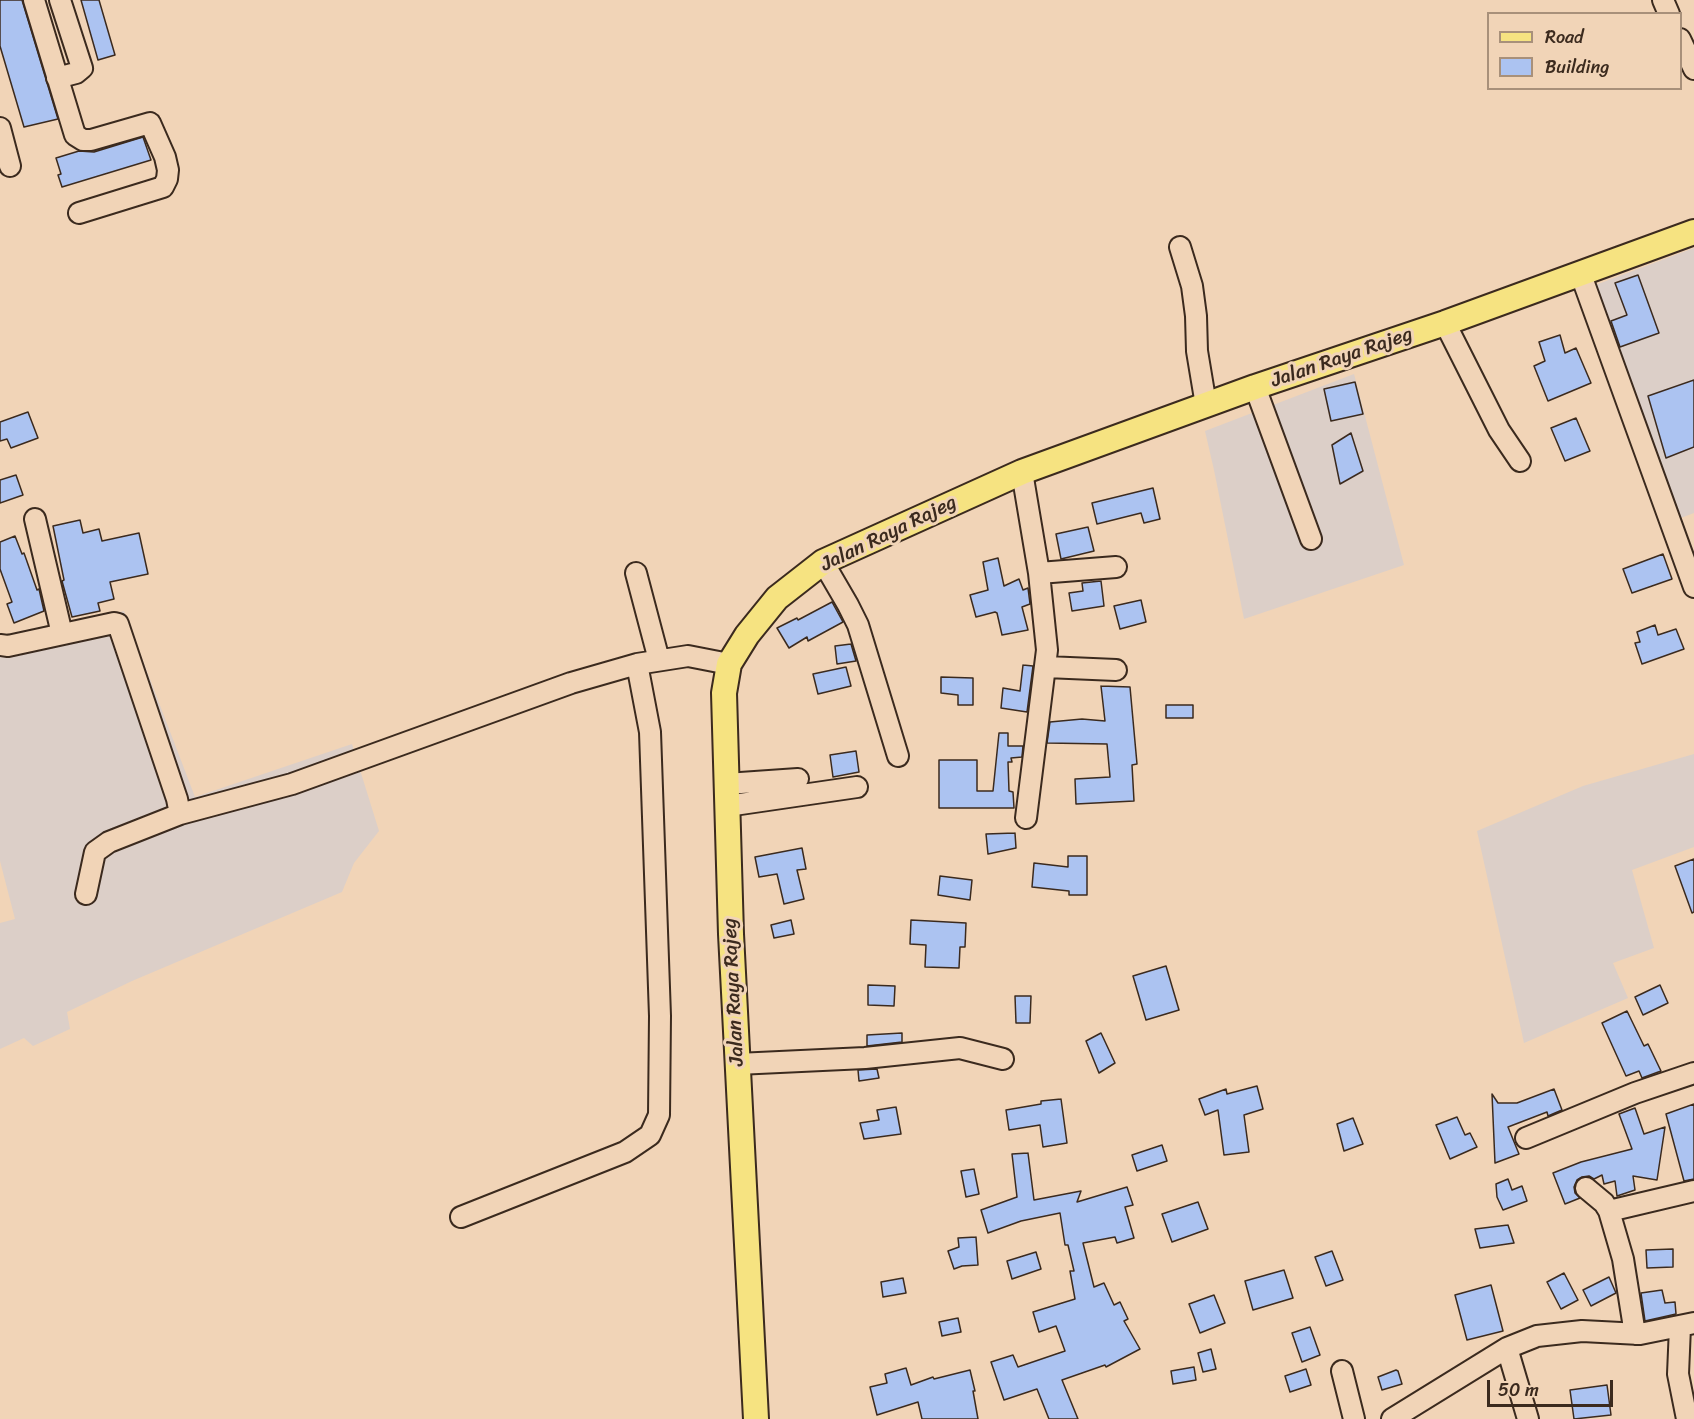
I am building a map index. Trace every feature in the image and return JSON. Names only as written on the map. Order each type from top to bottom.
[{"type":"main road","name":"Jalan Raya Rajeg","points":[[756,1419],[737,1064],[724,693],[729,664],[747,635],[777,598],[824,562],[1022,472],[1255,387],[1445,324],[1694,232]]},
{"type":"street","points":[[34,0],[75,135],[82,140],[91,140],[147,115],[165,157],[168,170],[163,187],[79,213]]},
{"type":"street","points":[[57,78],[76,73],[82,68],[60,0]]},
{"type":"street","points":[[1682,43],[1694,69]]},
{"type":"street","points":[[0,128],[10,166]]},
{"type":"street","points":[[1180,247],[1192,286],[1197,351],[1206,405]]},
{"type":"street","points":[[1581,275],[1694,587]]},
{"type":"street","points":[[1445,324],[1499,430],[1520,461]]},
{"type":"street","points":[[1255,387],[1311,539]]},
{"type":"street","points":[[1022,472],[1047,650],[1026,818]]},
{"type":"street","points":[[35,519],[62,634]]},
{"type":"street","points":[[824,562],[858,625],[898,756]]},
{"type":"street","points":[[1038,573],[1116,567]]},
{"type":"street","points":[[636,573],[659,660]]},
{"type":"street","points":[[0,645],[8,646],[118,624],[177,799],[180,814]]},
{"type":"street","points":[[86,894],[94,852],[109,842],[180,814],[292,784],[571,683],[637,664],[688,656],[729,664]]},
{"type":"street","points":[[461,1217],[625,1152],[650,1135],[659,1115],[660,1016],[650,732],[637,664]]},
{"type":"street","points":[[1046,667],[1116,670]]},
{"type":"street","points":[[727,795],[798,779]]},
{"type":"street","points":[[727,795],[857,787]]},
{"type":"street","points":[[737,1064],[865,1058],[960,1048],[1004,1059]]},
{"type":"street","points":[[1526,1138],[1635,1093],[1694,1073]]},
{"type":"street","points":[[1586,1188],[1604,1203],[1609,1211],[1623,1259],[1635,1334]]},
{"type":"street","points":[[1609,1211],[1694,1191]]},
{"type":"street","points":[[1392,1419],[1507,1348],[1537,1336],[1571,1332],[1635,1334],[1687,1325],[1678,1374],[1687,1419]]},
{"type":"street","points":[[1507,1348],[1528,1419]]},
{"type":"street","points":[[1342,1371],[1354,1419]]},
{"type":"shaded area","points":[[1694,248],[1694,513],[1673,521],[1590,287]]},
{"type":"shaded area","points":[[1354,374],[1404,565],[1244,619],[1205,431]]},
{"type":"shaded area","points":[[124,611],[195,797],[352,744],[379,831],[354,863],[342,892],[132,981],[67,1012],[70,1029],[33,1046],[24,1038],[0,1049],[0,923],[15,919],[0,861],[0,642]]},
{"type":"shaded area","points":[[1694,754],[1694,847],[1632,870],[1654,948],[1613,963],[1628,998],[1524,1043],[1477,831],[1583,786]]},
{"type":"building","points":[[0,0],[22,0],[58,119],[24,127],[0,46]]},
{"type":"building","points":[[81,0],[99,0],[115,55],[98,60]]},
{"type":"building","points":[[143,137],[151,160],[62,187],[56,158],[79,151],[94,152]]},
{"type":"building","points":[[1638,275],[1659,333],[1620,347],[1611,321],[1627,315],[1615,283]]},
{"type":"building","points":[[1560,335],[1565,353],[1576,348],[1591,383],[1548,401],[1534,366],[1545,361],[1539,342]]},
{"type":"building","points":[[1694,380],[1694,447],[1666,458],[1648,396]]},
{"type":"building","points":[[1355,382],[1363,414],[1331,421],[1324,389]]},
{"type":"building","points":[[28,412],[38,438],[11,448],[7,439],[0,441],[0,422]]},
{"type":"building","points":[[1576,418],[1590,451],[1565,461],[1551,428]]},
{"type":"building","points":[[1351,433],[1363,471],[1340,484],[1332,445]]},
{"type":"building","points":[[16,475],[23,495],[0,503],[0,480]]},
{"type":"building","points":[[1153,488],[1160,519],[1144,523],[1141,513],[1097,524],[1092,503]]},
{"type":"building","points":[[80,520],[83,533],[99,529],[102,541],[139,533],[148,574],[110,582],[114,599],[98,603],[100,611],[72,617],[62,581],[64,580],[53,526]]},
{"type":"building","points":[[1088,527],[1094,551],[1061,559],[1056,534]]},
{"type":"building","points":[[15,536],[22,554],[24,553],[37,590],[39,589],[44,611],[14,623],[7,604],[12,602],[0,569],[0,542]]},
{"type":"building","points":[[1663,554],[1672,579],[1632,593],[1623,569]]},
{"type":"building","points":[[998,558],[1004,586],[1019,579],[1023,590],[1028,588],[1030,604],[1022,607],[1028,630],[1002,635],[997,613],[976,617],[970,595],[988,590],[983,562]]},
{"type":"building","points":[[1101,581],[1104,606],[1072,611],[1069,593],[1083,591],[1082,583]]},
{"type":"building","points":[[1141,600],[1146,622],[1120,629],[1114,606]]},
{"type":"building","points":[[832,602],[843,622],[808,641],[807,637],[789,648],[777,628]]},
{"type":"building","points":[[1655,625],[1658,635],[1676,629],[1684,649],[1642,664],[1635,643],[1640,642],[1637,632]]},
{"type":"building","points":[[851,644],[856,661],[837,664],[835,646]]},
{"type":"building","points":[[1023,665],[1033,666],[1027,712],[1001,708],[1003,688],[1020,691]]},
{"type":"building","points":[[846,667],[851,686],[818,694],[813,674]]},
{"type":"building","points":[[941,677],[973,678],[973,705],[958,705],[958,695],[941,693]]},
{"type":"building","points":[[1101,686],[1130,687],[1137,764],[1132,765],[1134,801],[1076,804],[1075,779],[1110,777],[1107,744],[1047,743],[1050,722],[1082,719],[1105,721]]},
{"type":"building","points":[[1166,705],[1193,705],[1193,718],[1166,718]]},
{"type":"building","points":[[999,733],[1008,733],[1008,746],[1023,746],[1022,757],[1011,758],[1012,762],[1008,762],[1009,791],[1013,792],[1014,808],[939,808],[939,760],[977,760],[977,791],[993,791]]},
{"type":"building","points":[[856,751],[859,772],[833,777],[830,755]]},
{"type":"building","points":[[1015,833],[1016,848],[988,854],[986,834]]},
{"type":"building","points":[[802,848],[806,869],[797,870],[804,899],[784,904],[777,874],[759,877],[755,857]]},
{"type":"building","points":[[1068,856],[1087,856],[1087,895],[1069,895],[1069,891],[1032,887],[1034,863],[1068,867]]},
{"type":"building","points":[[1694,859],[1694,912],[1692,913],[1675,866]]},
{"type":"building","points":[[940,876],[972,880],[970,900],[938,895]]},
{"type":"building","points":[[791,920],[794,934],[774,938],[771,925]]},
{"type":"building","points":[[911,920],[966,923],[965,947],[960,947],[959,968],[925,967],[926,945],[910,944]]},
{"type":"building","points":[[1166,966],[1179,1010],[1146,1020],[1133,976]]},
{"type":"building","points":[[868,985],[895,986],[894,1006],[868,1005]]},
{"type":"building","points":[[1660,985],[1668,1003],[1643,1015],[1635,997]]},
{"type":"building","points":[[1015,996],[1031,996],[1030,1023],[1016,1023]]},
{"type":"building","points":[[1627,1011],[1644,1046],[1648,1044],[1661,1071],[1642,1078],[1639,1071],[1626,1076],[1602,1023]]},
{"type":"building","points":[[902,1033],[902,1042],[867,1046],[867,1035]]},
{"type":"building","points":[[1101,1033],[1115,1063],[1099,1073],[1086,1041]]},
{"type":"building","points":[[877,1069],[879,1078],[859,1081],[858,1070]]},
{"type":"building","points":[[1257,1086],[1263,1109],[1244,1115],[1249,1152],[1224,1155],[1218,1110],[1205,1115],[1199,1099],[1226,1089],[1227,1094]]},
{"type":"building","points":[[1554,1089],[1562,1110],[1548,1116],[1547,1112],[1508,1127],[1519,1154],[1495,1163],[1492,1094],[1498,1103],[1517,1103]]},
{"type":"building","points":[[1061,1099],[1067,1143],[1043,1147],[1040,1125],[1009,1130],[1006,1110],[1041,1104],[1041,1101]]},
{"type":"building","points":[[1694,1104],[1694,1179],[1684,1181],[1666,1114]]},
{"type":"building","points":[[896,1107],[901,1134],[864,1139],[860,1123],[879,1120],[877,1110]]},
{"type":"building","points":[[1635,1108],[1644,1134],[1665,1127],[1657,1180],[1633,1176],[1635,1190],[1617,1196],[1615,1181],[1604,1184],[1602,1175],[1594,1179],[1589,1176],[1582,1177],[1577,1180],[1574,1187],[1575,1193],[1580,1198],[1565,1204],[1553,1173],[1581,1162],[1632,1149],[1619,1114]]},
{"type":"building","points":[[1457,1117],[1465,1135],[1470,1133],[1477,1147],[1450,1159],[1436,1125]]},
{"type":"building","points":[[1353,1118],[1363,1144],[1344,1151],[1337,1124]]},
{"type":"building","points":[[1162,1145],[1167,1161],[1137,1171],[1132,1155]]},
{"type":"building","points":[[1028,1153],[1034,1200],[1081,1191],[1077,1202],[1127,1187],[1133,1205],[1125,1207],[1134,1238],[1117,1243],[1115,1237],[1083,1243],[1094,1287],[1104,1283],[1114,1305],[1120,1302],[1128,1319],[1124,1321],[1140,1349],[1106,1367],[1105,1365],[1062,1380],[1078,1419],[1049,1419],[1037,1389],[1004,1400],[991,1362],[1013,1355],[1018,1367],[1065,1351],[1056,1326],[1039,1332],[1033,1312],[1075,1299],[1070,1271],[1074,1271],[1068,1245],[1065,1245],[1060,1213],[1021,1221],[988,1233],[981,1210],[1017,1197],[1012,1154]]},
{"type":"building","points":[[974,1169],[979,1194],[966,1197],[961,1171]]},
{"type":"building","points":[[1508,1179],[1512,1190],[1522,1186],[1527,1201],[1503,1210],[1497,1197],[1496,1184]]},
{"type":"building","points":[[1198,1202],[1208,1229],[1172,1242],[1162,1214]]},
{"type":"building","points":[[1508,1225],[1514,1243],[1480,1248],[1475,1229]]},
{"type":"building","points":[[976,1237],[978,1265],[954,1269],[948,1251],[959,1247],[958,1238]]},
{"type":"building","points":[[1673,1249],[1673,1267],[1647,1268],[1646,1250]]},
{"type":"building","points":[[1332,1251],[1343,1280],[1326,1286],[1315,1257]]},
{"type":"building","points":[[1036,1252],[1041,1269],[1012,1279],[1007,1261]]},
{"type":"building","points":[[1284,1270],[1293,1298],[1253,1310],[1245,1281]]},
{"type":"building","points":[[1564,1273],[1578,1300],[1561,1309],[1547,1282]]},
{"type":"building","points":[[1609,1277],[1616,1293],[1591,1306],[1583,1290]]},
{"type":"building","points":[[903,1278],[906,1293],[883,1297],[881,1282]]},
{"type":"building","points":[[1491,1285],[1503,1331],[1467,1340],[1455,1295]]},
{"type":"building","points":[[1662,1290],[1665,1303],[1675,1302],[1676,1314],[1645,1321],[1641,1293]]},
{"type":"building","points":[[1214,1295],[1225,1323],[1200,1333],[1189,1304]]},
{"type":"building","points":[[958,1318],[961,1332],[942,1336],[939,1322]]},
{"type":"building","points":[[1310,1327],[1320,1355],[1302,1362],[1292,1333]]},
{"type":"building","points":[[1211,1349],[1216,1369],[1203,1372],[1198,1353]]},
{"type":"building","points":[[1194,1367],[1196,1380],[1173,1384],[1171,1371]]},
{"type":"building","points":[[906,1368],[911,1385],[933,1377],[934,1379],[970,1370],[978,1419],[922,1419],[918,1402],[877,1415],[870,1387],[887,1383],[885,1374]]},
{"type":"building","points":[[1306,1369],[1311,1385],[1290,1392],[1285,1376]]},
{"type":"building","points":[[1396,1370],[1402,1384],[1382,1390],[1378,1377]]},
{"type":"building","points":[[1607,1385],[1611,1415],[1574,1419],[1570,1390]]}]
